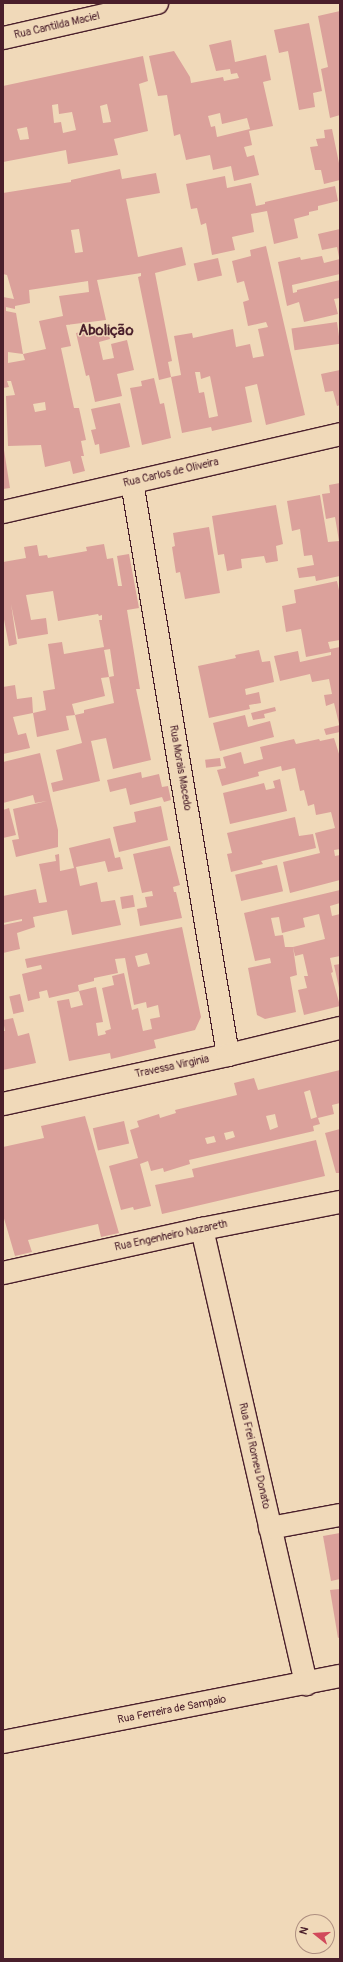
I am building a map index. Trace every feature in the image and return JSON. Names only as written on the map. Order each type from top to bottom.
[{"type":"street","name":"Rua Cantilda Maciel","points":[[3,38],[157,3]]},
{"type":"street","name":"Rua Carlos de Oliveira","points":[[3,512],[340,434]]},
{"type":"street","name":"Rua Morais Macedo","points":[[132,482],[228,1055]]},
{"type":"street","name":"Travessa Virginia","points":[[3,1104],[228,1055],[340,1028]]},
{"type":"street","name":"Rua Engenheiro Nazareth","points":[[3,1273],[202,1229],[340,1202]]},
{"type":"street","name":"Rua Frei Romeu Donato","points":[[202,1229],[306,1684]]},
{"type":"street","points":[[270,1528],[340,1515]]},
{"type":"street","name":"Rua Ferreira de Sampaio","points":[[3,1742],[306,1684],[340,1676]]},
{"type":"building","points":[[340,11],[340,115],[330,118],[321,69],[328,67],[318,16]]},
{"type":"building","points":[[309,23],[322,91],[313,93],[315,107],[299,110],[288,51],[279,53],[274,30]]},
{"type":"building","points":[[231,40],[235,62],[266,55],[271,80],[263,82],[273,126],[249,131],[252,145],[244,147],[247,157],[254,155],[259,175],[234,181],[231,166],[213,170],[210,155],[186,160],[180,134],[174,136],[167,95],[158,96],[149,56],[174,51],[190,77],[191,83],[223,77],[224,81],[239,78],[237,73],[231,74],[230,69],[216,71],[209,45]],"holes":[[[220,113],[222,124],[247,118],[250,129],[217,137],[215,126],[211,127],[208,116]]]},
{"type":"building","points":[[143,56],[148,81],[139,84],[148,131],[114,139],[118,155],[68,164],[66,150],[3,162],[3,86]],"holes":[[[58,104],[59,114],[72,112],[76,130],[63,133],[61,122],[54,123],[52,105]],[[107,104],[111,122],[103,123],[100,106]],[[27,127],[29,139],[20,140],[17,129]]]},
{"type":"building","points":[[332,129],[340,168],[340,180],[324,184],[321,170],[315,170],[310,147],[318,146],[316,139],[325,138],[324,130]]},
{"type":"building","points":[[120,169],[122,179],[156,173],[160,193],[126,199],[138,257],[182,247],[186,265],[155,273],[172,361],[168,362],[171,377],[159,380],[138,277],[141,276],[141,273],[97,280],[106,320],[66,325],[71,346],[61,348],[74,408],[79,408],[86,440],[81,441],[84,456],[81,456],[85,471],[73,474],[70,461],[45,467],[41,445],[8,446],[6,396],[15,395],[11,381],[7,381],[9,387],[3,388],[3,297],[14,299],[7,275],[3,274],[3,193],[71,182],[71,180]],"holes":[[[79,229],[83,252],[75,253],[71,230]],[[88,281],[89,292],[59,296],[63,316],[39,321],[46,349],[23,354],[16,313],[6,311],[6,307],[15,309],[15,306],[30,303],[29,290]],[[8,352],[23,354],[25,360],[8,363]],[[45,402],[46,410],[35,412],[33,404]]]},
{"type":"building","points":[[225,176],[227,188],[251,183],[256,206],[265,204],[265,202],[335,186],[338,201],[318,206],[318,210],[309,212],[309,215],[294,219],[298,238],[274,244],[267,211],[251,214],[254,232],[232,237],[235,250],[212,255],[206,223],[201,225],[197,208],[191,209],[186,184]]},
{"type":"building","points":[[340,229],[339,257],[337,247],[322,250],[318,234]]},
{"type":"building","points":[[266,246],[305,415],[266,425],[257,384],[245,387],[252,422],[212,431],[211,427],[182,433],[171,377],[181,375],[174,336],[192,333],[193,338],[233,329],[236,347],[250,344],[253,358],[264,356],[258,329],[268,327],[266,322],[248,326],[243,302],[249,300],[244,281],[237,283],[232,261],[251,256],[250,250]],"holes":[[[195,372],[200,372],[201,379],[210,376],[218,416],[209,418],[204,392],[199,393]]]},
{"type":"building","points":[[322,256],[324,263],[340,259],[340,274],[292,285],[293,293],[297,292],[297,290],[340,280],[340,298],[334,299],[338,314],[304,322],[299,302],[287,306],[278,262],[300,257],[301,260]]},
{"type":"building","points":[[218,258],[222,276],[198,281],[194,264]]},
{"type":"building","points":[[337,322],[340,344],[295,350],[291,328]]},
{"type":"building","points":[[107,327],[110,339],[99,342],[103,360],[114,358],[111,344],[127,340],[134,370],[117,374],[122,396],[95,402],[89,375],[86,376],[76,333]]},
{"type":"building","points":[[340,370],[340,405],[337,406],[333,391],[325,392],[321,374]]},
{"type":"building","points":[[154,378],[160,404],[164,403],[171,438],[142,445],[130,388],[142,386],[141,381]]},
{"type":"building","points":[[120,403],[130,447],[100,454],[99,444],[95,445],[91,430],[96,429],[91,409]]},
{"type":"building","points":[[4,450],[10,488],[3,489],[3,451]]},
{"type":"building","points":[[340,483],[340,576],[316,581],[315,576],[299,578],[297,568],[314,565],[312,555],[304,556],[300,529],[292,531],[287,501],[320,495],[328,542],[339,541],[335,517],[326,519],[322,494],[330,493],[329,485]]},
{"type":"building","points":[[276,505],[283,544],[276,546],[278,561],[266,563],[264,556],[241,559],[242,568],[227,571],[224,554],[218,555],[212,516]]},
{"type":"building","points":[[209,527],[220,593],[185,599],[180,572],[176,573],[172,547],[175,546],[173,533]]},
{"type":"building","points":[[104,544],[107,559],[113,558],[118,586],[122,586],[117,556],[129,554],[139,608],[127,610],[140,689],[136,689],[151,760],[113,769],[106,738],[91,741],[100,781],[53,792],[51,783],[63,780],[56,750],[82,743],[75,715],[66,716],[69,730],[37,737],[33,713],[46,710],[43,691],[55,689],[48,644],[62,642],[64,654],[104,647],[99,620],[102,620],[102,615],[99,616],[98,614],[58,621],[53,591],[26,595],[31,620],[46,618],[48,634],[18,639],[11,604],[17,644],[9,646],[3,614],[3,562],[26,558],[24,547],[37,545],[39,556],[47,555],[48,558],[87,551],[86,547]],"holes":[[[110,649],[114,676],[109,677],[104,650]],[[109,677],[114,703],[84,710],[84,713],[75,715],[72,704],[105,696],[101,678]]]},
{"type":"building","points":[[337,581],[340,595],[340,640],[328,642],[330,649],[340,647],[339,724],[334,703],[326,706],[324,695],[332,694],[329,679],[312,682],[310,674],[280,681],[274,656],[298,651],[300,662],[331,655],[331,652],[306,657],[301,629],[286,632],[282,606],[296,603],[294,590]]},
{"type":"building","points":[[259,650],[262,662],[270,661],[274,682],[245,689],[246,695],[259,692],[261,703],[249,705],[250,709],[209,718],[198,666],[236,658],[235,655]]},
{"type":"building","points":[[15,685],[17,699],[32,697],[33,713],[13,717],[18,735],[26,733],[30,748],[3,754],[3,687]]},
{"type":"building","points":[[275,707],[276,711],[264,714],[265,718],[253,720],[251,713]]},
{"type":"building","points":[[245,715],[248,727],[270,721],[274,737],[220,751],[213,723]]},
{"type":"building","points":[[340,725],[340,732],[326,735],[324,729]]},
{"type":"building","points":[[334,738],[340,757],[340,849],[334,850],[335,856],[340,855],[340,880],[290,893],[283,862],[320,853],[315,833],[335,828],[331,812],[316,815],[314,804],[308,806],[304,790],[300,791],[295,768],[282,771],[281,766],[258,772],[259,776],[222,786],[217,770],[226,768],[223,757],[241,752],[244,764],[263,759],[260,747],[294,739],[296,744],[319,739],[320,741]]},
{"type":"building","points":[[40,753],[58,830],[58,847],[16,857],[12,840],[19,839],[13,809],[47,801],[35,803],[33,795],[3,803],[3,762]]},
{"type":"building","points":[[220,758],[221,766],[206,768],[205,760]]},
{"type":"building","points":[[141,772],[142,778],[159,774],[162,787],[168,786],[171,800],[164,802],[162,797],[130,805],[126,788],[110,792],[107,780]]},
{"type":"building","points":[[280,779],[287,811],[230,824],[223,793],[264,783],[266,790],[275,788],[273,781]]},
{"type":"building","points":[[161,806],[168,840],[119,852],[113,827],[136,822],[134,812]]},
{"type":"building","points":[[9,808],[16,835],[3,838],[3,810]]},
{"type":"building","points":[[295,817],[299,836],[313,834],[316,848],[261,861],[263,864],[231,872],[227,854],[232,853],[227,833]]},
{"type":"building","points":[[110,838],[115,858],[120,857],[123,869],[108,872],[105,861],[76,867],[80,886],[97,882],[101,902],[115,900],[121,925],[72,935],[67,910],[33,917],[35,927],[17,933],[20,949],[3,953],[3,925],[22,921],[22,919],[3,923],[3,896],[36,889],[39,903],[47,902],[39,864],[56,861],[55,855],[59,854],[60,871],[74,868],[69,848]]},
{"type":"building","points":[[170,846],[180,885],[173,887],[174,892],[176,892],[182,918],[140,926],[137,909],[147,907],[145,897],[153,896],[152,891],[142,893],[133,854]]},
{"type":"building","points":[[277,865],[283,891],[241,901],[235,875]]},
{"type":"building","points":[[340,890],[340,903],[330,906],[332,916],[340,914],[340,956],[330,958],[333,972],[331,973],[340,1006],[304,1015],[298,990],[307,988],[304,976],[308,976],[303,954],[295,956],[293,947],[297,975],[290,977],[296,1012],[265,1019],[257,1015],[248,968],[271,963],[270,958],[255,961],[244,913]],"holes":[[[319,914],[325,939],[293,947],[285,947],[283,935],[275,936],[271,918],[279,917],[282,933],[305,927],[303,918]]]},
{"type":"building","points":[[133,895],[135,907],[122,909],[120,897]]},
{"type":"building","points":[[182,927],[201,1017],[195,1030],[154,1040],[156,1048],[111,1059],[110,1053],[69,1061],[57,1001],[69,999],[71,1008],[83,1005],[79,991],[49,998],[47,990],[39,992],[40,998],[28,1001],[22,974],[42,969],[41,965],[27,968],[25,959]],"holes":[[[147,953],[150,964],[138,967],[135,956]],[[125,958],[134,1005],[146,1002],[147,1008],[158,1005],[160,1017],[150,1019],[152,1029],[143,1031],[138,1008],[132,1010],[124,973],[112,976],[114,985],[102,988],[111,1029],[105,1031],[106,1034],[98,1036],[96,1023],[103,1022],[96,987],[79,991],[78,985],[94,981],[94,978],[118,973],[115,959]]]},
{"type":"building","points":[[340,964],[340,988],[339,988],[334,965]]},
{"type":"building","points":[[20,994],[24,1012],[13,1014],[9,996]]},
{"type":"building","points":[[13,1018],[18,1036],[29,1033],[36,1063],[3,1070],[3,1031],[5,1031],[3,1020]]},
{"type":"building","points":[[340,1070],[340,1103],[332,1105],[334,1114],[318,1118],[320,1124],[313,1126],[314,1131],[189,1160],[190,1164],[164,1172],[163,1168],[151,1171],[148,1161],[140,1164],[151,1206],[134,1210],[133,1207],[121,1210],[109,1166],[138,1158],[130,1130],[139,1127],[137,1121],[159,1114],[160,1118],[176,1113],[175,1110],[237,1095],[234,1083],[254,1078],[258,1090]],"holes":[[[310,1090],[317,1117],[311,1119],[304,1092]],[[275,1114],[278,1127],[270,1130],[266,1116]],[[233,1131],[235,1137],[226,1140],[224,1133]],[[214,1136],[216,1142],[207,1144],[205,1138]]]},
{"type":"building","points":[[85,1116],[119,1233],[101,1237],[98,1224],[28,1240],[32,1252],[15,1256],[3,1215],[3,1147],[44,1138],[41,1126]]},
{"type":"building","points":[[124,1121],[129,1143],[98,1151],[93,1128]]},
{"type":"building","points":[[340,1129],[340,1173],[336,1173],[325,1133]]},
{"type":"building","points":[[316,1140],[325,1176],[162,1214],[155,1185],[194,1177],[192,1169]]},
{"type":"building","points":[[340,1533],[340,1579],[331,1581],[323,1536]]},
{"type":"building","points":[[340,1589],[340,1637],[338,1638],[330,1590]]},
{"type":"district","name":"Abolição","points":[[106,331]]}]
